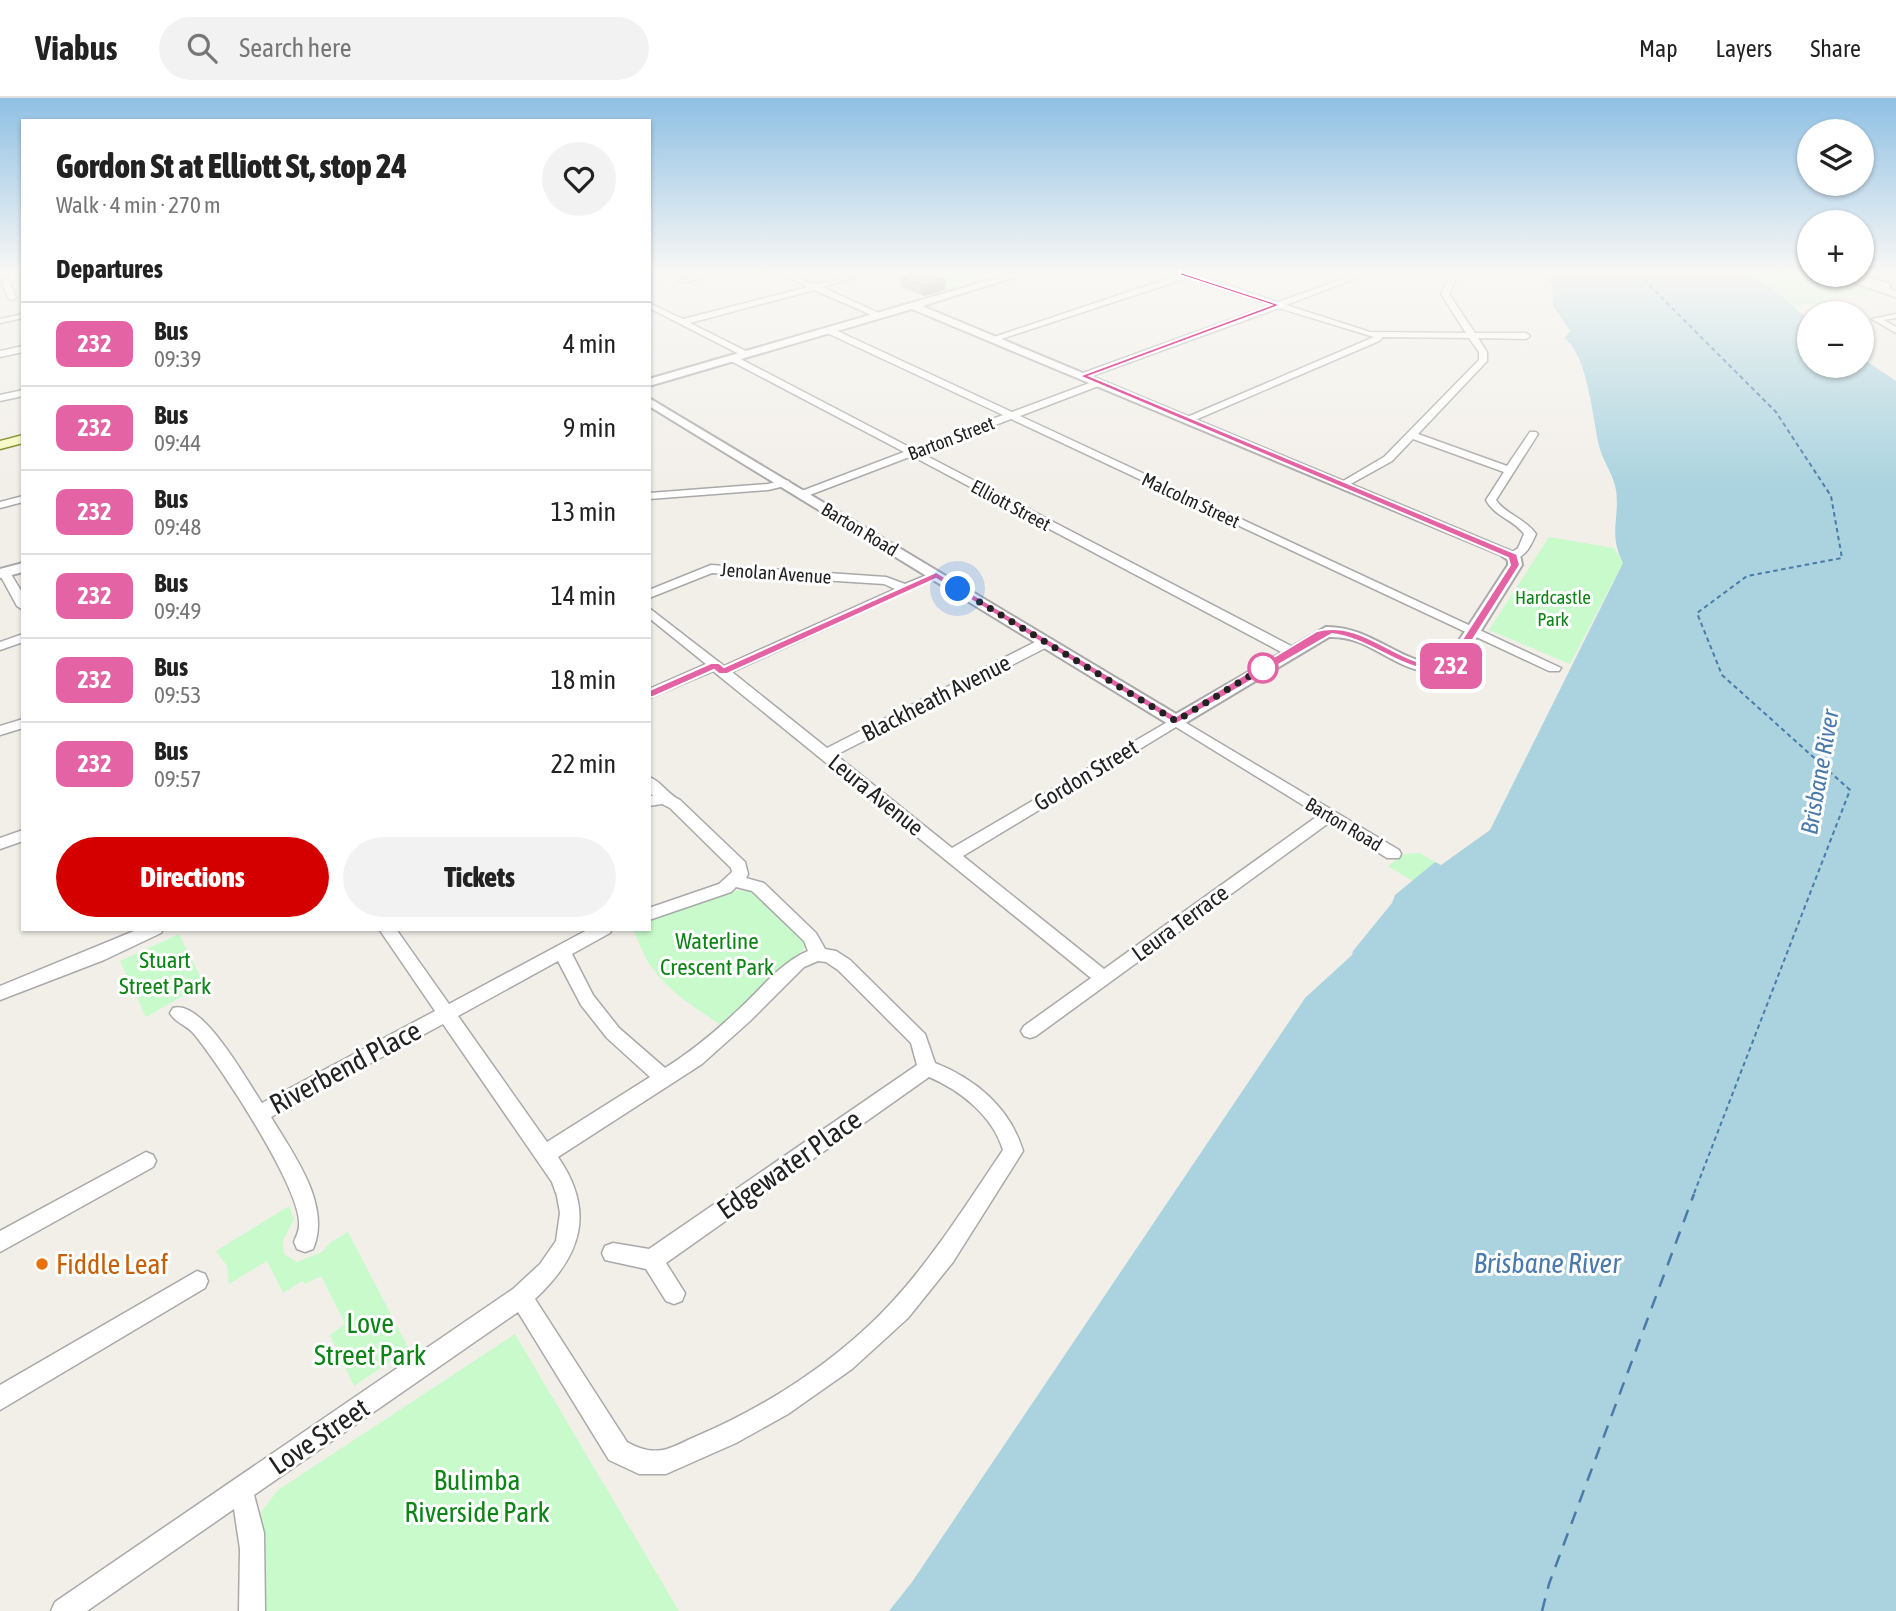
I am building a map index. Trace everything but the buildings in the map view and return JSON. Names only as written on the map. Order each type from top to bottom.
[{"type":"main road","points":[[0,445],[21,440]]},
{"type":"street","points":[[726,345],[745,354]]},
{"type":"street","points":[[651,382],[777,345]]},
{"type":"street","name":"Malcolm Street","points":[[859,345],[1554,668]]},
{"type":"street","points":[[1006,345],[1513,556]]},
{"type":"street","points":[[1083,376],[1169,345]]},
{"type":"street","points":[[1188,420],[1363,345]]},
{"type":"street","points":[[1343,484],[1383,463],[1483,361],[1483,352],[1478,345]]},
{"type":"street","points":[[0,357],[21,352]]},
{"type":"street","name":"Elliott Street","points":[[732,358],[1290,651]]},
{"type":"street","name":"Barton Street","points":[[803,494],[1098,383]]},
{"type":"street","points":[[0,398],[21,393]]},
{"type":"street","name":"Barton Road","points":[[651,402],[1393,854]]},
{"type":"street","points":[[1411,435],[1508,470],[1533,434]]},
{"type":"street","name":"Gordon Street","points":[[951,856],[1321,634],[1338,631],[1356,636],[1419,666],[1439,669],[1451,666],[1515,565],[1513,556],[1523,550],[1530,534],[1528,529],[1497,510],[1491,500],[1508,470]]},
{"type":"street","points":[[651,496],[768,487],[785,483]]},
{"type":"street","points":[[0,505],[21,500]]},
{"type":"street","points":[[21,568],[2,573],[21,603]]},
{"type":"street","name":"Jenolan Avenue","points":[[651,593],[711,569],[886,581],[906,589]]},
{"type":"street","points":[[651,693],[719,668],[936,575]]},
{"type":"street","name":"Leura Avenue","points":[[651,614],[1103,978]]},
{"type":"street","points":[[0,646],[21,639]]},
{"type":"street","name":"Blackheath Avenue","points":[[826,754],[1046,642]]},
{"type":"street","points":[[0,731],[21,724]]},
{"type":"street","points":[[651,913],[725,888],[736,881],[740,874],[739,866],[675,804],[656,800]]},
{"type":"street","name":"Leura Terrace","points":[[1030,1031],[1330,815]]},
{"type":"street","points":[[0,844],[21,836]]},
{"type":"street","points":[[736,881],[758,887],[810,937],[815,943],[817,954]]},
{"type":"street","points":[[0,993],[98,956],[151,931]]},
{"type":"street","name":"Love Street","points":[[64,1611],[521,1297],[541,1280],[561,1254],[573,1217],[570,1197],[561,1177],[388,931]]},
{"type":"street","name":"Riverbend Place","points":[[305,1242],[310,1225],[302,1196],[293,1172],[259,1114],[600,931]]},
{"type":"street","points":[[561,950],[587,1000],[613,1032],[665,1079]]},
{"type":"street","points":[[521,1297],[618,1451],[639,1462],[666,1462],[727,1435],[769,1412],[844,1361],[900,1310],[945,1255],[1013,1151],[1011,1138],[1000,1121],[957,1082],[927,1068],[919,1039],[844,965],[830,956],[817,954],[798,962],[714,1044],[665,1079],[544,1155]]},
{"type":"street","points":[[178,1013],[200,1026],[259,1114]]},
{"type":"street","name":"Edgewater Place","points":[[652,1260],[927,1068]]},
{"type":"street","points":[[0,1242],[146,1161]]},
{"type":"street","points":[[613,1254],[652,1260],[674,1293]]},
{"type":"street","points":[[0,1396],[197,1281]]},
{"type":"street","points":[[239,1490],[244,1499],[251,1534],[252,1611]]},
{"type":"green space","name":"Hardcastle Park","points":[[1549,537],[1614,548],[1623,563],[1570,664],[1489,630]]},
{"type":"green space","points":[[1420,853],[1435,862],[1413,881],[1388,866],[1404,854]]},
{"type":"green space","name":"Waterline Crescent Park","points":[[755,890],[808,941],[803,950],[722,1026],[660,978],[647,960],[634,931],[651,931],[651,917],[731,891]]},
{"type":"green space","name":"Stuart Street Park","points":[[179,934],[204,984],[146,1017],[120,961]]},
{"type":"green space","name":"Love Street Park","points":[[289,1206],[294,1219],[283,1241],[284,1254],[297,1262],[322,1252],[331,1242],[348,1232],[409,1349],[354,1386],[330,1335],[345,1324],[321,1276],[305,1284],[302,1281],[283,1293],[267,1261],[229,1284],[227,1266],[216,1251]]},
{"type":"green space","name":"Bulimba Riverside Park","points":[[515,1334],[679,1611],[262,1611],[261,1512],[278,1490]]},
{"type":"water","name":"Brisbane River","points":[[1570,345],[1797,345],[1797,378],[1874,378],[1874,366],[1896,381],[1896,1611],[889,1611],[912,1582],[1305,998],[1352,955],[1392,903],[1395,895],[1435,862],[1441,865],[1490,830],[1623,563],[1615,534],[1616,490],[1600,449],[1579,359]]},
{"type":"ferry route","points":[[1693,1196],[1850,790],[1722,675],[1697,613],[1747,576],[1842,558],[1831,496],[1776,412],[1709,345]]},
{"type":"ferry route","points":[[1542,1611],[1549,1584],[1694,1194]]},
{"type":"bus line","name":"232","points":[[651,693],[715,665],[723,671],[936,575],[1176,721],[1321,634],[1332,631],[1348,633],[1424,668],[1439,669],[1451,666],[1515,565],[1513,556],[1083,376],[1169,345]]},
{"type":"place","name":"Fiddle Leaf","points":[[42,1264]]},
{"type":"route","points":[[958,589],[1176,721],[1269,664],[1263,668]]}]
